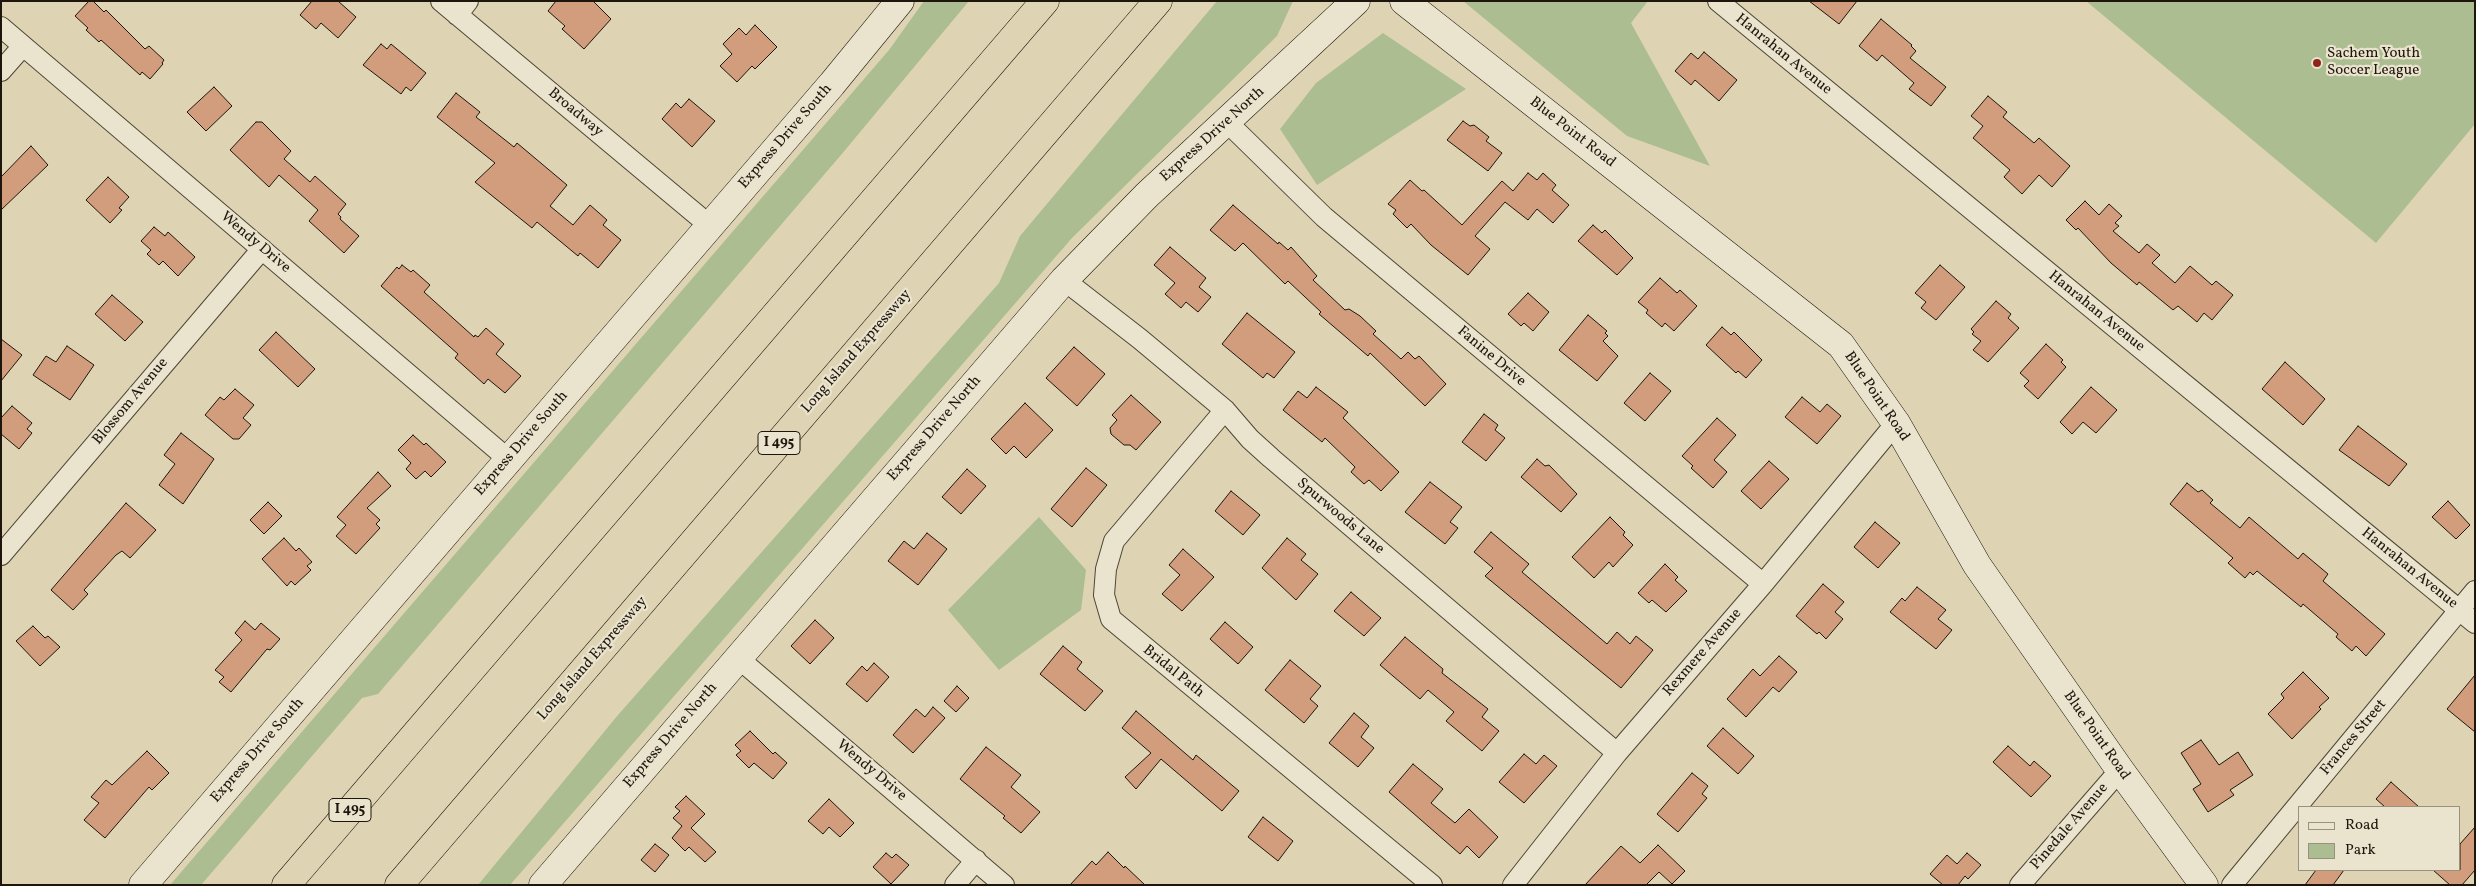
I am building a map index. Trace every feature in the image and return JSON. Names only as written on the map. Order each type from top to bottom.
[{"type":"highway","name":"I 495","points":[[286,885],[1045,1]]},
{"type":"highway","name":"Long Island Expressway","points":[[399,885],[1158,1]]},
{"type":"main road","name":"Express Drive South","points":[[143,885],[832,84],[900,1]]},
{"type":"main road","name":"Express Drive North","points":[[543,885],[1064,280],[1116,225],[1356,1]]},
{"type":"main road","name":"Blue Point Road","points":[[1404,1],[1841,345],[1896,423],[1977,564],[2120,770],[2204,885]]},
{"type":"street","name":"Broadway","points":[[441,1],[463,8],[709,226]]},
{"type":"street","name":"Hanrahan Avenue","points":[[1718,1],[2475,623]]},
{"type":"street","name":"Wendy Drive","points":[[1,27],[508,460]]},
{"type":"street","points":[[1,71],[23,46]]},
{"type":"street","name":"Fanine Drive","points":[[1227,122],[1324,217],[1763,584]]},
{"type":"street","name":"Blossom Avenue","points":[[1,555],[262,249]]},
{"type":"street","name":"Spurwoods Lane","points":[[1064,280],[1140,339],[1225,410],[1250,439],[1271,458],[1617,753]]},
{"type":"street","name":"Bridal Path","points":[[1225,410],[1114,541],[1106,569],[1104,595],[1110,619],[1432,885]]},
{"type":"street","name":"Rexmere Avenue","points":[[1513,885],[1617,753],[1763,584],[1896,423]]},
{"type":"street","name":"Frances Street","points":[[2232,885],[2475,592]]},
{"type":"street","name":"Wendy Drive","points":[[738,658],[1004,885]]},
{"type":"street","name":"Pinedale Avenue","points":[[2020,885],[2120,770]]},
{"type":"street","points":[[955,885],[976,860]]},
{"type":"green space","points":[[924,1],[969,1],[841,155],[378,694],[362,698],[201,885],[170,885],[889,50]]},
{"type":"green space","points":[[1217,1],[1293,1],[1277,36],[1072,238],[510,885],[478,885],[618,715],[999,283],[1020,236]]},
{"type":"green space","points":[[1463,1],[1648,1],[1631,23],[1710,166],[1627,136]]},
{"type":"green space","name":"Sachem Youth Soccer League","points":[[2086,1],[2475,1],[2475,124],[2376,243]]},
{"type":"green space","points":[[1383,33],[1466,89],[1317,185],[1280,129],[1316,83]]},
{"type":"green space","points":[[1039,517],[1086,570],[1081,610],[999,670],[948,610]]},
{"type":"building","points":[[89,1],[93,1],[104,12],[106,10],[145,49],[149,46],[164,60],[163,64],[150,79],[142,72],[140,75],[101,40],[99,42],[75,16]]},
{"type":"building","points":[[312,1],[338,1],[356,17],[338,38],[321,23],[316,29],[300,15]]},
{"type":"building","points":[[556,1],[593,1],[611,19],[584,49],[562,29],[565,26],[548,11]]},
{"type":"building","points":[[1809,1],[1857,1],[1839,24]]},
{"type":"building","points":[[1881,19],[1912,45],[1916,51],[1910,58],[1946,87],[1931,106],[1909,89],[1914,83],[1882,55],[1877,61],[1859,46]]},
{"type":"building","points":[[755,25],[777,47],[755,69],[752,66],[737,82],[720,66],[732,54],[723,44],[739,28],[746,35]]},
{"type":"building","points":[[381,44],[387,49],[391,44],[426,73],[411,91],[406,87],[401,94],[363,65]]},
{"type":"building","points":[[1704,52],[1737,80],[1719,101],[1695,80],[1691,85],[1675,71],[1691,53],[1698,59]]},
{"type":"building","points":[[214,87],[232,106],[206,131],[187,112]]},
{"type":"building","points":[[456,93],[480,112],[476,117],[514,147],[517,143],[567,185],[550,206],[573,225],[590,205],[607,220],[603,225],[621,240],[598,268],[580,253],[578,256],[537,222],[532,228],[475,182],[495,163],[437,117]]},
{"type":"building","points":[[1988,96],[2007,112],[2003,117],[2034,143],[2039,138],[2070,166],[2052,187],[2039,175],[2022,194],[2004,177],[2010,170],[1973,138],[1983,126],[1971,116]]},
{"type":"building","points":[[689,99],[715,121],[692,147],[662,119],[676,103],[681,108]]},
{"type":"building","points":[[1463,121],[1470,126],[1474,125],[1489,137],[1486,141],[1502,153],[1488,171],[1447,140]]},
{"type":"building","points":[[256,122],[262,122],[291,151],[284,159],[310,182],[315,176],[346,204],[338,214],[341,217],[340,219],[359,236],[344,253],[309,221],[318,210],[279,175],[269,187],[230,150]]},
{"type":"building","points":[[31,146],[48,165],[1,210],[1,177]]},
{"type":"building","points":[[1528,173],[1537,180],[1543,173],[1556,185],[1552,190],[1569,205],[1553,223],[1537,209],[1528,220],[1505,202],[1475,236],[1490,249],[1468,275],[1431,245],[1411,224],[1407,228],[1393,214],[1396,210],[1388,204],[1410,180],[1422,191],[1424,190],[1462,225],[1502,181],[1513,191]]},
{"type":"building","points":[[108,177],[129,197],[119,208],[122,210],[110,223],[86,200]]},
{"type":"building","points":[[2085,201],[2099,215],[2109,204],[2122,216],[2115,223],[2119,226],[2113,231],[2139,253],[2147,244],[2160,255],[2152,263],[2175,283],[2190,266],[2212,285],[2216,281],[2233,295],[2212,320],[2204,313],[2197,322],[2178,306],[2173,310],[2139,282],[2137,285],[2111,263],[2078,228],[2076,230],[2066,220]]},
{"type":"building","points":[[1233,205],[1278,244],[1279,242],[1288,250],[1291,247],[1317,276],[1313,280],[1345,310],[1349,309],[1360,316],[1376,331],[1373,334],[1401,359],[1408,352],[1415,359],[1419,356],[1446,384],[1425,406],[1370,353],[1368,356],[1319,314],[1321,312],[1288,281],[1285,284],[1243,243],[1235,251],[1210,230]]},
{"type":"building","points":[[1593,225],[1602,233],[1605,230],[1633,258],[1617,275],[1578,241]]},
{"type":"building","points":[[154,227],[165,236],[168,232],[195,257],[178,276],[163,261],[159,265],[147,254],[151,250],[141,241]]},
{"type":"building","points":[[1170,247],[1206,278],[1199,287],[1211,297],[1198,312],[1186,302],[1181,308],[1165,294],[1175,283],[1154,265]]},
{"type":"building","points":[[402,265],[411,272],[413,270],[430,285],[424,292],[474,337],[475,335],[478,337],[486,328],[504,344],[496,354],[521,376],[505,393],[488,379],[484,384],[455,358],[458,354],[381,286],[397,267],[399,269]]},
{"type":"building","points":[[1940,265],[1965,287],[1936,320],[1921,308],[1926,302],[1915,293]]},
{"type":"building","points":[[1660,278],[1677,293],[1680,290],[1697,306],[1674,331],[1665,323],[1662,327],[1646,313],[1648,310],[1638,302]]},
{"type":"building","points":[[1528,293],[1549,312],[1533,331],[1524,323],[1521,326],[1508,314]]},
{"type":"building","points":[[112,295],[143,322],[125,341],[95,314]]},
{"type":"building","points":[[1996,301],[2011,314],[2008,318],[2019,328],[1988,362],[1973,350],[1981,341],[1972,334],[1974,332],[1971,329]]},
{"type":"building","points":[[1247,313],[1295,352],[1274,378],[1267,373],[1263,378],[1222,344]]},
{"type":"building","points":[[1588,315],[1607,331],[1605,333],[1608,336],[1603,341],[1618,356],[1597,381],[1559,350]]},
{"type":"building","points":[[1722,327],[1731,335],[1734,332],[1762,360],[1746,378],[1738,371],[1736,373],[1706,345]]},
{"type":"building","points":[[276,332],[315,369],[298,387],[259,350]]},
{"type":"building","points":[[1,339],[22,355],[1,381]]},
{"type":"building","points":[[2046,344],[2063,360],[2061,362],[2066,367],[2038,399],[2024,386],[2029,381],[2020,373]]},
{"type":"building","points":[[67,346],[94,365],[70,400],[33,375],[46,356],[56,362]]},
{"type":"building","points":[[1074,347],[1105,374],[1077,406],[1046,378]]},
{"type":"building","points":[[2285,362],[2325,399],[2303,425],[2262,389]]},
{"type":"building","points":[[1650,373],[1671,391],[1645,421],[1624,403]]},
{"type":"building","points":[[1316,387],[1348,412],[1343,418],[1399,472],[1381,491],[1369,480],[1364,484],[1351,472],[1355,467],[1325,438],[1322,442],[1283,410],[1298,391],[1307,398]]},
{"type":"building","points":[[2091,387],[2117,410],[2096,433],[2083,422],[2072,434],[2060,422]]},
{"type":"building","points":[[235,389],[254,405],[243,418],[251,425],[239,439],[233,439],[205,415],[220,397],[224,400]]},
{"type":"building","points":[[1131,395],[1161,422],[1136,450],[1130,445],[1124,445],[1111,434],[1110,428],[1117,420],[1112,415]]},
{"type":"building","points":[[1802,397],[1820,412],[1827,404],[1841,416],[1817,444],[1785,417]]},
{"type":"building","points":[[1025,403],[1053,430],[1026,458],[1014,446],[1006,454],[991,439]]},
{"type":"building","points":[[12,406],[32,423],[27,429],[32,433],[19,449],[1,434],[1,418]]},
{"type":"building","points":[[1484,414],[1498,425],[1495,430],[1505,438],[1486,461],[1462,442]]},
{"type":"building","points":[[1717,418],[1736,435],[1714,460],[1727,472],[1713,488],[1691,468],[1693,466],[1682,456]]},
{"type":"building","points":[[2358,426],[2407,464],[2389,486],[2339,450]]},
{"type":"building","points":[[181,433],[214,459],[183,504],[159,485],[175,464],[164,455]]},
{"type":"building","points":[[413,435],[424,445],[426,443],[446,462],[431,477],[425,471],[416,479],[406,469],[411,463],[398,450]]},
{"type":"building","points":[[1537,459],[1545,466],[1549,465],[1577,494],[1561,512],[1521,477]]},
{"type":"building","points":[[1769,461],[1789,479],[1761,509],[1741,491]]},
{"type":"building","points":[[1086,468],[1107,485],[1072,527],[1051,509]]},
{"type":"building","points":[[967,469],[986,486],[961,514],[942,497]]},
{"type":"building","points":[[378,472],[391,486],[367,508],[380,520],[376,524],[380,528],[356,554],[336,536],[346,525],[337,517]]},
{"type":"building","points":[[1430,482],[1462,507],[1450,522],[1458,528],[1445,544],[1405,512]]},
{"type":"building","points":[[2187,483],[2198,492],[2202,490],[2213,500],[2210,503],[2240,528],[2249,517],[2298,559],[2303,553],[2328,574],[2323,581],[2385,634],[2366,656],[2356,646],[2352,651],[2336,637],[2338,634],[2303,604],[2301,607],[2257,571],[2253,575],[2250,572],[2245,578],[2228,563],[2233,558],[2170,504]]},
{"type":"building","points":[[1231,491],[1260,515],[1243,535],[1215,511]]},
{"type":"building","points":[[2448,501],[2470,525],[2456,539],[2432,517]]},
{"type":"building","points":[[268,502],[282,516],[264,534],[250,520]]},
{"type":"building","points":[[126,503],[156,530],[130,558],[122,551],[116,555],[84,590],[88,594],[73,610],[51,590]]},
{"type":"building","points":[[1610,517],[1625,532],[1623,535],[1633,545],[1613,567],[1609,562],[1594,578],[1572,557]]},
{"type":"building","points":[[1875,522],[1900,543],[1878,568],[1854,547]]},
{"type":"building","points":[[1491,532],[1529,564],[1522,572],[1607,644],[1617,632],[1630,644],[1636,636],[1653,650],[1621,688],[1485,576],[1493,568],[1474,552]]},
{"type":"building","points":[[927,533],[947,549],[918,585],[888,561],[904,541],[914,549]]},
{"type":"building","points":[[284,538],[296,551],[299,548],[312,562],[307,566],[311,570],[295,585],[291,581],[287,586],[262,559]]},
{"type":"building","points":[[1287,538],[1306,554],[1301,560],[1318,574],[1296,600],[1262,568]]},
{"type":"building","points":[[1183,549],[1214,577],[1182,611],[1162,594],[1180,575],[1169,565]]},
{"type":"building","points":[[1665,564],[1678,577],[1675,580],[1687,591],[1666,612],[1652,600],[1649,603],[1638,593]]},
{"type":"building","points":[[1823,584],[1844,602],[1835,612],[1843,619],[1826,639],[1819,632],[1817,634],[1796,616]]},
{"type":"building","points":[[1917,587],[1946,610],[1938,619],[1952,630],[1936,649],[1890,612],[1902,598],[1905,601]]},
{"type":"building","points":[[1351,592],[1381,618],[1364,636],[1334,611]]},
{"type":"building","points":[[815,620],[834,638],[810,664],[791,646]]},
{"type":"building","points":[[245,621],[255,630],[261,623],[280,639],[270,650],[267,649],[231,692],[219,682],[224,677],[215,670],[242,640],[235,633]]},
{"type":"building","points":[[1225,622],[1253,647],[1238,664],[1210,639]]},
{"type":"building","points":[[33,626],[45,638],[48,636],[60,647],[40,666],[16,641]]},
{"type":"building","points":[[1405,637],[1443,669],[1442,673],[1488,709],[1482,717],[1499,731],[1482,751],[1446,721],[1454,712],[1428,690],[1420,699],[1380,665]]},
{"type":"building","points":[[1063,646],[1082,662],[1077,669],[1103,691],[1085,711],[1040,674]]},
{"type":"building","points":[[1779,656],[1797,672],[1779,692],[1773,687],[1746,717],[1727,699],[1753,669],[1760,676]]},
{"type":"building","points":[[1290,660],[1321,686],[1310,699],[1318,706],[1304,723],[1265,690]]},
{"type":"building","points":[[874,663],[889,677],[867,702],[846,684],[862,666],[867,671]]},
{"type":"building","points":[[2303,672],[2329,698],[2292,739],[2268,714],[2284,698],[2281,694]]},
{"type":"building","points":[[2475,675],[2475,732],[2447,709]]},
{"type":"building","points":[[957,686],[969,698],[956,712],[944,701]]},
{"type":"building","points":[[933,707],[945,718],[913,753],[893,735],[916,709],[925,717]]},
{"type":"building","points":[[1136,711],[1193,760],[1196,755],[1239,791],[1222,811],[1161,759],[1136,789],[1125,777],[1151,753],[1122,728]]},
{"type":"building","points":[[1354,713],[1369,726],[1361,737],[1374,748],[1358,767],[1329,743]]},
{"type":"building","points":[[1723,728],[1754,756],[1738,774],[1707,746]]},
{"type":"building","points":[[750,731],[773,754],[775,752],[787,763],[773,779],[754,763],[749,768],[736,755],[741,751],[735,745]]},
{"type":"building","points":[[2201,740],[2219,765],[2238,752],[2253,775],[2230,790],[2234,795],[2208,812],[2193,789],[2201,784],[2181,753]]},
{"type":"building","points":[[2008,746],[2030,766],[2034,761],[2051,776],[2031,797],[1993,762]]},
{"type":"building","points":[[986,747],[1021,775],[1011,787],[1040,812],[1021,833],[1003,818],[1005,816],[960,779]]},
{"type":"building","points":[[147,751],[169,773],[152,790],[149,787],[105,838],[84,820],[99,803],[91,797],[106,780],[112,785]]},
{"type":"building","points":[[1524,754],[1536,764],[1544,755],[1557,766],[1524,803],[1499,782]]},
{"type":"building","points":[[1413,764],[1443,789],[1431,803],[1455,823],[1469,809],[1498,837],[1479,858],[1467,846],[1460,854],[1389,792]]},
{"type":"building","points":[[1692,773],[1708,786],[1702,794],[1707,798],[1678,832],[1657,814]]},
{"type":"building","points":[[2391,782],[2418,806],[2384,806],[2376,799]]},
{"type":"building","points":[[686,796],[705,814],[691,828],[716,852],[705,862],[689,847],[685,851],[672,838],[682,826],[673,818],[680,811],[675,807]]},
{"type":"building","points":[[829,799],[854,823],[840,837],[829,827],[823,834],[808,821]]},
{"type":"building","points":[[1263,817],[1293,841],[1278,861],[1248,837]]},
{"type":"building","points":[[2475,827],[2475,870],[2462,885],[2450,885],[2434,871],[2461,871],[2461,843]]},
{"type":"building","points":[[655,844],[669,855],[655,872],[641,860]]},
{"type":"building","points":[[1658,845],[1685,871],[1672,884],[1659,872],[1646,885],[1585,885],[1621,846],[1640,863]]},
{"type":"building","points":[[1108,852],[1145,885],[1070,885],[1092,861],[1096,865]]},
{"type":"building","points":[[886,853],[892,858],[896,854],[909,865],[891,884],[873,867]]},
{"type":"building","points":[[1967,853],[1981,865],[1968,879],[1965,876],[1958,885],[1943,885],[1930,874],[1947,855],[1957,864]]},
{"type":"building","points":[[2315,871],[2343,871],[2333,885],[2305,885]]},
{"type":"place","name":"Sachem Youth Soccer League","points":[[2317,63]]}]
